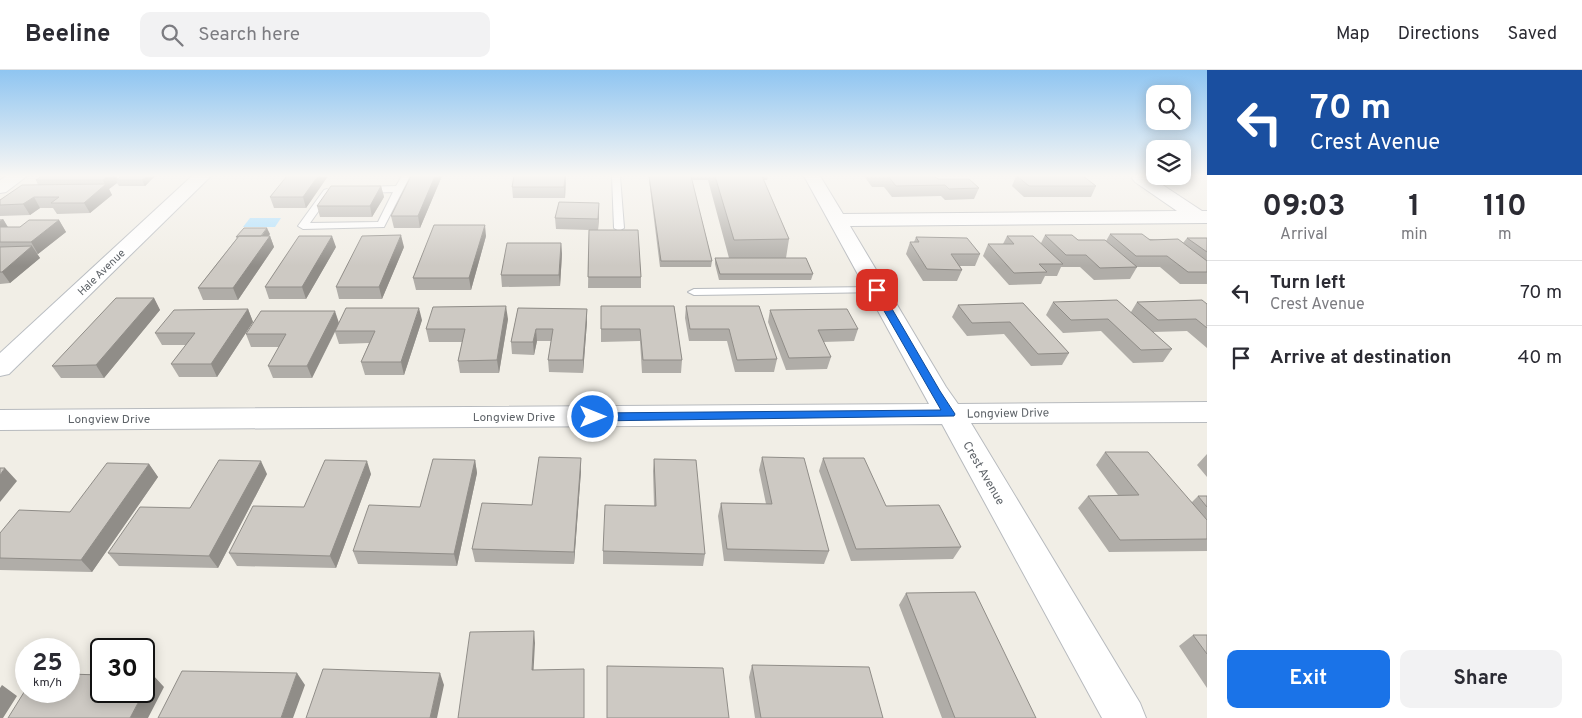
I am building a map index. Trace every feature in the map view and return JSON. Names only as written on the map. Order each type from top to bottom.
[{"type":"street","name":"Hale Avenue","points":[[0,368],[170,206]]},
{"type":"street","name":"Crest Avenue","points":[[830,206],[935,392],[950,414],[1126,718]]},
{"type":"street","points":[[1186,206],[1203,217]]},
{"type":"street","points":[[838,220],[1203,217]]},
{"type":"street","name":"Longview Drive","points":[[0,420],[1207,412]]},
{"type":"lane","points":[[317,206],[304,226],[381,225],[390,206]]},
{"type":"lane","points":[[618,206],[619,228]]},
{"type":"lane","points":[[694,292],[877,290]]},
{"type":"water","points":[[250,218],[281,218],[275,227],[243,227]]},
{"type":"building","points":[[396,206],[422,206],[418,216],[391,216]]},
{"type":"building","points":[[558,206],[599,206],[598,219],[555,218]]},
{"type":"building","points":[[653,206],[698,206],[712,261],[661,261]]},
{"type":"building","points":[[724,206],[775,206],[789,239],[734,240]]},
{"type":"building","points":[[29,220],[59,220],[31,242],[0,242],[0,227],[20,227]]},
{"type":"building","points":[[434,225],[485,225],[469,278],[413,278]]},
{"type":"building","points":[[244,228],[267,228],[261,236],[236,237]]},
{"type":"building","points":[[589,230],[638,230],[641,277],[588,277]]},
{"type":"building","points":[[1110,234],[1142,234],[1150,240],[1178,239],[1207,261],[1207,272],[1188,272],[1167,256],[1136,256]]},
{"type":"building","points":[[401,235],[379,287],[336,287],[362,236]]},
{"type":"building","points":[[1045,235],[1072,235],[1078,240],[1105,240],[1137,267],[1100,268],[1086,255],[1066,255]]},
{"type":"building","points":[[239,236],[270,236],[233,288],[198,288]]},
{"type":"building","points":[[299,236],[332,236],[302,287],[265,287]]},
{"type":"building","points":[[1007,236],[1033,236],[1063,264],[1039,264],[1047,272],[1014,273],[988,244],[1014,244]]},
{"type":"building","points":[[916,237],[967,238],[980,254],[951,254],[962,270],[927,269],[910,242],[919,242]]},
{"type":"building","points":[[1187,238],[1207,238],[1207,252]]},
{"type":"building","points":[[507,243],[561,243],[559,275],[501,275]]},
{"type":"building","points":[[32,246],[2,272],[0,272],[0,247]]},
{"type":"building","points":[[715,258],[806,258],[813,274],[720,274]]},
{"type":"building","points":[[116,298],[154,298],[96,365],[52,366]]},
{"type":"building","points":[[1117,300],[1172,349],[1141,350],[1108,319],[1071,320],[1053,302]]},
{"type":"building","points":[[1202,300],[1207,304],[1207,328],[1196,319],[1158,320],[1137,302]]},
{"type":"building","points":[[1023,303],[1069,353],[1038,354],[1010,322],[972,323],[958,305]]},
{"type":"building","points":[[506,306],[497,360],[458,361],[465,329],[426,329],[433,307]]},
{"type":"building","points":[[601,306],[674,306],[682,360],[643,360],[640,329],[601,329]]},
{"type":"building","points":[[686,306],[759,306],[777,359],[737,360],[729,329],[690,329]]},
{"type":"building","points":[[346,308],[419,308],[401,362],[361,362],[375,331],[335,331]]},
{"type":"building","points":[[518,308],[587,309],[583,360],[548,360],[553,329],[536,329],[533,342],[511,342]]},
{"type":"building","points":[[248,309],[211,364],[171,364],[195,333],[155,333],[174,310]]},
{"type":"building","points":[[847,309],[858,329],[818,330],[831,357],[789,358],[770,310]]},
{"type":"building","points":[[261,311],[335,311],[307,366],[268,366],[286,334],[246,334]]},
{"type":"building","points":[[1105,452],[1148,452],[1207,520],[1207,539],[1120,540],[1088,496],[1139,495]]},
{"type":"building","points":[[539,457],[581,458],[574,552],[472,549],[482,503],[532,505]]},
{"type":"building","points":[[762,457],[804,458],[829,551],[727,549],[721,503],[772,504]]},
{"type":"building","points":[[823,458],[864,458],[886,506],[939,505],[961,547],[856,549]]},
{"type":"building","points":[[433,459],[475,460],[454,554],[353,551],[369,505],[420,507]]},
{"type":"building","points":[[654,459],[696,460],[705,554],[603,551],[605,505],[656,506]]},
{"type":"building","points":[[219,460],[261,461],[209,556],[108,553],[140,507],[190,508]]},
{"type":"building","points":[[325,460],[367,461],[330,556],[229,553],[253,506],[304,507]]},
{"type":"building","points":[[107,463],[149,464],[81,560],[0,558],[0,533],[19,510],[70,512]]},
{"type":"building","points":[[0,468],[5,468],[0,475]]},
{"type":"building","points":[[1198,496],[1207,496],[1207,507]]},
{"type":"building","points":[[975,592],[1036,718],[955,718],[906,593]]},
{"type":"building","points":[[534,631],[532,670],[584,669],[584,718],[458,718],[470,632]]},
{"type":"building","points":[[1193,635],[1207,635],[1207,654]]},
{"type":"building","points":[[752,665],[869,667],[883,718],[761,718]]},
{"type":"building","points":[[607,666],[723,668],[729,718],[607,718]]},
{"type":"building","points":[[323,669],[440,673],[430,718],[306,718]]},
{"type":"building","points":[[182,671],[297,673],[281,718],[158,718]]},
{"type":"building","points":[[80,674],[90,675],[90,703],[138,703],[130,718],[8,718],[17,703],[80,703]]},
{"type":"route","points":[[593,417],[950,414],[935,392],[877,290]]}]
